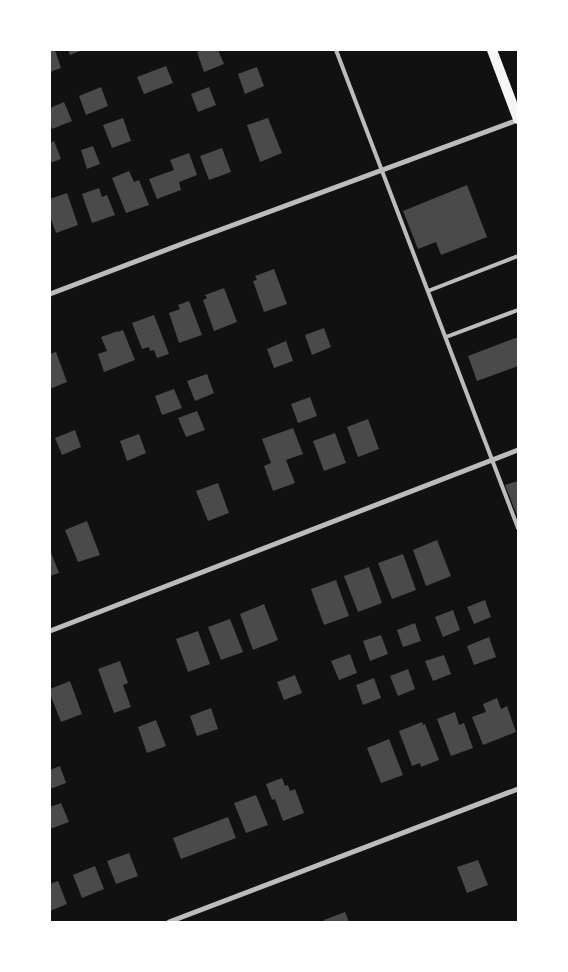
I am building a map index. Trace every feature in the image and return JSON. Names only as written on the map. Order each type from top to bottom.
[{"type":"main road","points":[[492,50],[518,119]]},
{"type":"street","points":[[50,294],[518,119]]},
{"type":"street","points":[[50,631],[518,450]]},
{"type":"street","points":[[169,922],[518,788]]},
{"type":"lane","points":[[336,50],[518,528]]},
{"type":"lane","points":[[428,291],[518,256]]},
{"type":"lane","points":[[446,337],[518,310]]},
{"type":"building","points":[[50,50],[55,50],[61,68],[50,72]]},
{"type":"building","points":[[68,50],[82,50],[70,55]]},
{"type":"building","points":[[202,50],[218,50],[224,64],[204,72],[197,52]]},
{"type":"building","points":[[166,66],[173,83],[144,94],[137,77]]},
{"type":"building","points":[[257,67],[264,86],[245,94],[238,74]]},
{"type":"building","points":[[101,87],[108,106],[86,115],[79,96]]},
{"type":"building","points":[[209,87],[216,105],[198,112],[191,94]]},
{"type":"building","points":[[64,102],[72,121],[52,129],[50,108]]},
{"type":"building","points":[[123,118],[131,141],[112,148],[103,125]]},
{"type":"building","points":[[268,118],[282,153],[260,162],[247,125]]},
{"type":"building","points":[[54,141],[61,159],[50,163],[50,143]]},
{"type":"building","points":[[93,146],[100,164],[87,169],[81,150]]},
{"type":"building","points":[[222,148],[231,172],[209,180],[200,156]]},
{"type":"building","points":[[189,153],[197,175],[179,182],[181,190],[157,199],[149,179],[174,170],[170,160]]},
{"type":"building","points":[[129,171],[134,182],[139,180],[149,205],[126,213],[112,178]]},
{"type":"building","points":[[467,185],[487,237],[441,255],[436,242],[418,249],[403,211]]},
{"type":"building","points":[[99,188],[102,197],[107,195],[115,215],[92,223],[82,194]]},
{"type":"building","points":[[67,193],[78,225],[56,233],[50,216],[50,199]]},
{"type":"building","points":[[274,269],[287,304],[264,312],[253,281],[257,280],[255,276]]},
{"type":"building","points":[[224,288],[237,322],[214,331],[203,300],[207,298],[205,295]]},
{"type":"building","points":[[189,301],[202,335],[179,343],[169,313],[180,309],[178,305]]},
{"type":"building","points":[[154,315],[169,354],[157,358],[154,350],[150,351],[149,347],[142,349],[132,323]]},
{"type":"building","points":[[324,328],[331,347],[312,355],[305,335]]},
{"type":"building","points":[[123,330],[135,360],[104,372],[98,354],[107,351],[101,337]]},
{"type":"building","points":[[518,337],[518,366],[477,381],[468,356]]},
{"type":"building","points":[[286,341],[293,361],[274,368],[267,349]]},
{"type":"building","points":[[56,352],[67,382],[50,389],[50,354]]},
{"type":"building","points":[[207,374],[214,393],[195,401],[187,381]]},
{"type":"building","points":[[174,389],[182,408],[162,415],[155,396]]},
{"type":"building","points":[[310,397],[317,416],[298,423],[291,404]]},
{"type":"building","points":[[197,411],[205,430],[186,437],[178,418]]},
{"type":"building","points":[[368,419],[379,449],[358,457],[347,427]]},
{"type":"building","points":[[293,428],[303,454],[286,460],[295,483],[273,491],[264,466],[271,463],[262,439]]},
{"type":"building","points":[[75,430],[81,447],[62,455],[55,438]]},
{"type":"building","points":[[335,433],[346,463],[324,471],[313,441]]},
{"type":"building","points":[[139,434],[146,453],[127,461],[120,441]]},
{"type":"building","points":[[518,481],[518,518],[505,485]]},
{"type":"building","points":[[218,483],[229,513],[208,521],[196,491]]},
{"type":"building","points":[[87,521],[100,555],[78,562],[65,530]]},
{"type":"building","points":[[437,540],[451,576],[426,586],[413,550]]},
{"type":"building","points":[[50,550],[59,573],[50,576]]},
{"type":"building","points":[[403,554],[416,590],[392,599],[378,563]]},
{"type":"building","points":[[369,567],[382,603],[358,612],[344,576]]},
{"type":"building","points":[[336,580],[349,616],[324,625],[311,589]]},
{"type":"building","points":[[485,600],[491,617],[474,624],[467,607]]},
{"type":"building","points":[[264,604],[278,640],[253,650],[240,614]]},
{"type":"building","points":[[453,610],[460,630],[443,637],[435,617]]},
{"type":"building","points":[[230,619],[243,652],[221,660],[208,627]]},
{"type":"building","points":[[415,623],[421,641],[403,647],[397,630]]},
{"type":"building","points":[[198,631],[210,664],[188,672],[176,639]]},
{"type":"building","points":[[381,635],[388,654],[370,661],[363,641]]},
{"type":"building","points":[[489,637],[496,657],[474,665],[467,646]]},
{"type":"building","points":[[350,654],[357,673],[339,680],[331,661]]},
{"type":"building","points":[[444,655],[451,674],[433,681],[425,661]]},
{"type":"building","points":[[120,661],[128,683],[123,685],[131,707],[114,713],[98,669]]},
{"type":"building","points":[[408,669],[415,689],[398,696],[390,676]]},
{"type":"building","points":[[295,675],[302,693],[284,700],[277,682]]},
{"type":"building","points":[[374,678],[381,698],[363,705],[356,685]]},
{"type":"building","points":[[70,681],[82,714],[61,722],[50,694],[50,689]]},
{"type":"building","points":[[497,698],[501,709],[507,706],[516,732],[483,745],[472,717],[486,712],[483,704]]},
{"type":"building","points":[[211,708],[218,729],[197,736],[190,716]]},
{"type":"building","points":[[455,712],[459,725],[464,723],[473,748],[451,756],[437,719]]},
{"type":"building","points":[[156,720],[166,746],[147,753],[138,727]]},
{"type":"building","points":[[422,722],[423,725],[425,724],[439,760],[421,767],[420,763],[412,766],[399,731]]},
{"type":"building","points":[[389,739],[403,775],[381,783],[367,748]]},
{"type":"building","points":[[60,766],[66,783],[50,789],[50,770]]},
{"type":"building","points":[[282,778],[285,786],[288,785],[290,791],[295,789],[304,813],[283,821],[275,799],[272,800],[266,784]]},
{"type":"building","points":[[256,795],[268,825],[246,833],[234,803]]},
{"type":"building","points":[[61,803],[69,822],[50,829],[50,807]]},
{"type":"building","points":[[228,817],[236,838],[181,859],[173,838]]},
{"type":"building","points":[[129,853],[138,876],[116,884],[107,861]]},
{"type":"building","points":[[478,860],[488,885],[467,893],[457,867]]},
{"type":"building","points":[[95,866],[104,889],[82,898],[73,875]]},
{"type":"building","points":[[58,881],[67,904],[50,911],[50,884]]},
{"type":"building","points":[[345,912],[349,922],[325,922],[324,920]]}]
